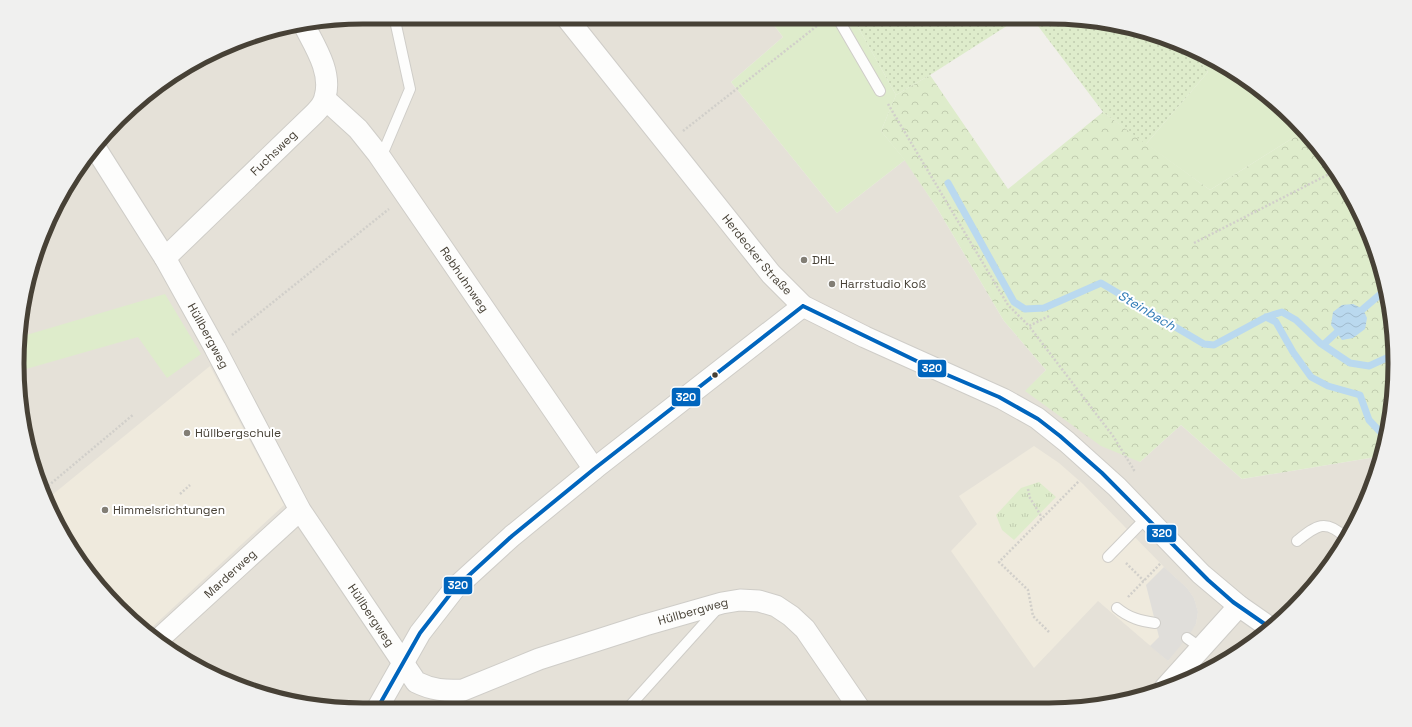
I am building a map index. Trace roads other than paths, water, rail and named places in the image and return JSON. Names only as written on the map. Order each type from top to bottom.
[{"type":"street","name":"Herdecker Straße","points":[[572,24],[771,274],[803,306],[865,337],[1010,403],[1037,418],[1067,442],[1117,487],[1201,574],[1239,606],[1265,624]]},
{"type":"street","points":[[306,29],[324,69],[327,86],[325,99]]},
{"type":"street","name":"Rebhuhnweg","points":[[325,99],[358,129],[378,154],[594,470]]},
{"type":"street","name":"Fuchsweg","points":[[165,258],[315,113],[325,99]]},
{"type":"street","name":"Hüllbergweg","points":[[98,152],[165,258],[215,348],[300,510],[416,682],[434,690],[463,690],[539,659],[645,625],[722,603],[740,600],[759,601],[776,606],[791,616],[805,629],[855,703]]},
{"type":"street","points":[[380,703],[402,662],[420,633],[455,588],[512,536],[803,306]]},
{"type":"street","name":"Marderweg","points":[[162,636],[300,510]]},
{"type":"street","points":[[1170,680],[1194,643],[1239,606]]},
{"type":"lane","points":[[841,24],[880,91]]},
{"type":"lane","points":[[378,154],[385,148],[410,89],[396,25]]},
{"type":"lane","points":[[1111,554],[1146,518]]},
{"type":"lane","points":[[1297,541],[1318,526],[1326,525],[1338,530],[1342,534]]},
{"type":"lane","points":[[632,703],[722,603]]},
{"type":"lane","points":[[1117,608],[1131,618],[1156,623]]},
{"type":"water","points":[[1353,304],[1363,309],[1367,318],[1365,329],[1353,338],[1342,340],[1331,325],[1333,312],[1342,305]]},
{"type":"waterway","name":"Steinbach","points":[[948,183],[1014,302],[1025,309],[1044,308],[1101,283],[1204,344],[1214,345],[1266,317],[1282,312],[1296,320],[1320,343],[1350,363],[1369,366],[1388,357]]},
{"type":"waterway","points":[[1363,309],[1380,294]]},
{"type":"waterway","points":[[1266,317],[1276,322],[1293,352],[1311,377],[1328,386],[1360,395],[1369,420],[1380,432]]},
{"type":"waterway","points":[[1323,345],[1336,333]]},
{"type":"place","name":"DHL","points":[[804,260]]},
{"type":"place","name":"Harrstudio Koß","points":[[832,284]]},
{"type":"place","name":"Hüllbergschule","points":[[187,433]]},
{"type":"place","name":"Himmelsrichtungen","points":[[105,510]]}]
